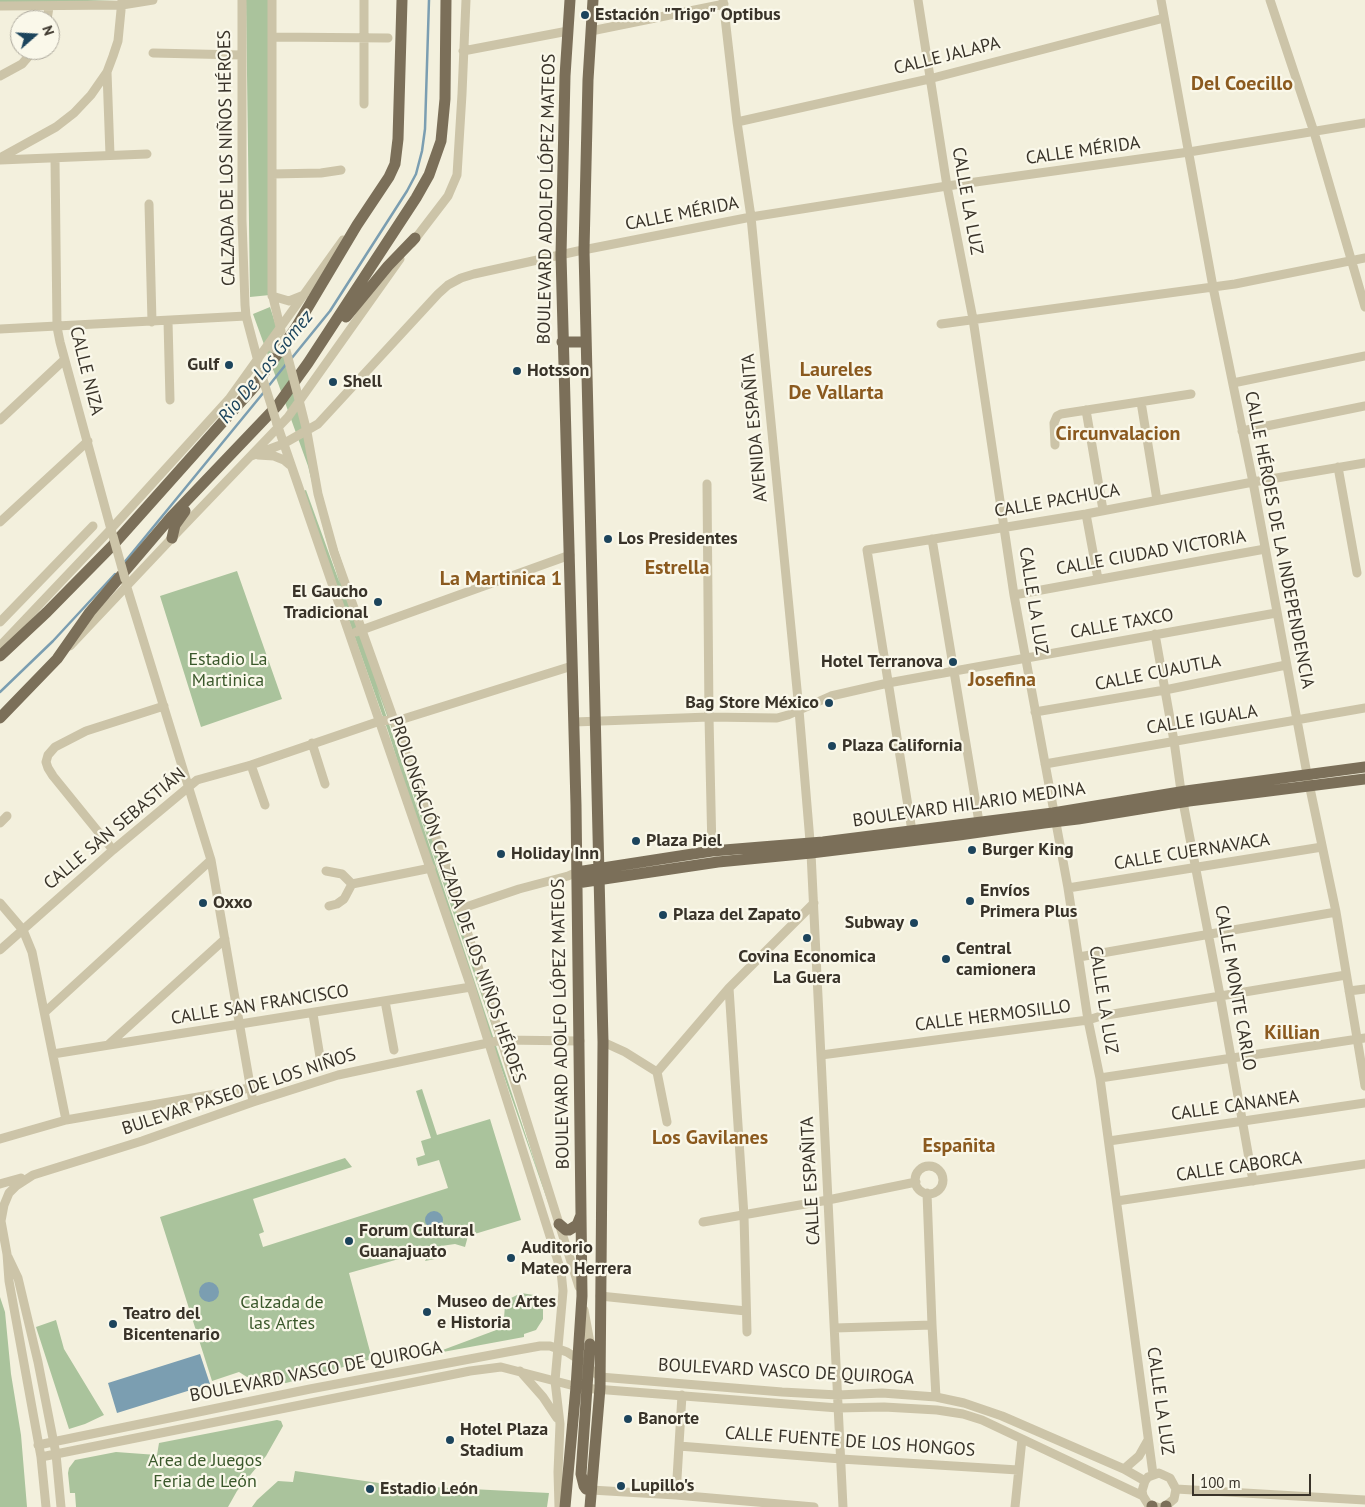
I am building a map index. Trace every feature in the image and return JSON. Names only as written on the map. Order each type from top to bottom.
[{"type":"main road","points":[[0,656],[47,612],[113,545],[254,388],[295,329],[357,225],[389,177],[397,154],[402,0]]},
{"type":"main road","points":[[172,538],[175,525],[184,512],[264,426],[308,363],[416,198],[429,175],[441,141],[444,124],[446,0]]},
{"type":"main road","name":"BOULEVARD ADOLFO LÓPEZ MATEOS","points":[[565,1507],[566,1482],[591,1385],[578,1359],[582,1296],[580,1041],[574,877],[574,722],[570,555],[562,342],[562,155],[570,0]]},
{"type":"main road","name":"BOULEVARD ADOLFO LÓPEZ MATEOS","points":[[590,1507],[591,1385],[600,1296],[603,1042],[584,250],[587,109],[593,0]]},
{"type":"main road","points":[[308,363],[388,266],[415,238]]},
{"type":"main road","points":[[562,342],[586,342]]},
{"type":"main road","points":[[0,718],[57,659],[90,612],[171,517],[277,406]]},
{"type":"main road","name":"BOULEVARD HILARIO MEDINA","points":[[600,873],[718,862],[980,822],[1054,817],[1078,819],[1182,796],[1307,774],[1365,767]]},
{"type":"main road","name":"BOULEVARD HILARIO MEDINA","points":[[1182,796],[1310,786],[1365,779]]},
{"type":"main road","name":"BOULEVARD HILARIO MEDINA","points":[[574,877],[712,851],[811,848],[959,836],[1054,817]]},
{"type":"main road","points":[[559,1224],[566,1230],[569,1230],[577,1225],[582,1213]]},
{"type":"main road","points":[[590,1344],[589,1369],[591,1385]]},
{"type":"main road","points":[[566,1482],[571,1507]]},
{"type":"street","points":[[0,6],[49,7],[153,0]]},
{"type":"street","name":"CALZADA DE LOS NIÑOS HÉROES","points":[[242,0],[242,220],[246,316]]},
{"type":"street","points":[[272,0],[272,296],[289,300],[304,295]]},
{"type":"street","points":[[364,0],[364,104]]},
{"type":"street","points":[[57,659],[87,630],[126,583],[172,538],[300,403],[415,238],[448,196],[457,175],[466,0]]},
{"type":"street","name":"CALLE LA LUZ","points":[[918,0],[947,186],[973,319],[1014,595],[1068,888],[1088,1020],[1100,1078],[1153,1474]]},
{"type":"street","name":"CALLE HÉROES DE LA INDEPENDENCIA","points":[[1161,0],[1213,287],[1307,774],[1336,912],[1349,991],[1361,1038],[1365,1086]]},
{"type":"street","points":[[1270,0],[1314,132],[1365,307]]},
{"type":"street","points":[[591,31],[723,2]]},
{"type":"street","name":"AVENIDA ESPAÑITA","points":[[723,2],[737,122],[751,217],[811,848]]},
{"type":"street","points":[[0,159],[56,127],[74,113],[91,95],[108,72],[118,41],[122,3]]},
{"type":"street","name":"CALLE JALAPA","points":[[737,122],[929,79],[1164,18]]},
{"type":"street","points":[[464,51],[568,31]]},
{"type":"street","points":[[272,37],[388,38]]},
{"type":"street","points":[[153,53],[241,55]]},
{"type":"street","points":[[0,76],[22,64],[25,60]]},
{"type":"street","points":[[108,72],[110,155]]},
{"type":"street","name":"CALLE MÉRIDA","points":[[250,456],[283,444],[318,424],[448,286],[461,278],[474,274],[751,217],[947,186],[1189,152],[1365,123]]},
{"type":"street","points":[[0,159],[147,154]]},
{"type":"street","name":"CALLE NIZA","points":[[55,158],[57,327],[64,360],[126,583],[211,860],[253,1102]]},
{"type":"street","points":[[272,174],[321,173],[341,170]]},
{"type":"street","points":[[149,204],[152,322]]},
{"type":"street","points":[[0,646],[112,532],[229,399],[271,347],[280,328],[334,251],[357,225]]},
{"type":"street","points":[[941,324],[1213,287],[1365,258]]},
{"type":"street","name":"PROLONGACIÓN CALZADA DE LOS NIÑOS HÉROES","points":[[272,296],[300,403],[320,502],[334,552],[460,909],[582,1296],[590,1344],[591,1385]]},
{"type":"street","points":[[0,330],[246,316]]},
{"type":"street","name":"PROLONGACIÓN CALZADA DE LOS NIÑOS HÉROES","points":[[246,316],[277,426],[471,987],[561,1271],[564,1291],[555,1381],[560,1424],[559,1507]]},
{"type":"street","points":[[168,321],[170,400]]},
{"type":"street","points":[[271,347],[287,354]]},
{"type":"street","points":[[1233,383],[1365,356]]},
{"type":"street","points":[[0,420],[64,360]]},
{"type":"street","points":[[1055,445],[1054,423],[1057,416],[1066,412],[1191,394]]},
{"type":"street","points":[[1141,402],[1157,500]]},
{"type":"street","points":[[1242,430],[1365,406]]},
{"type":"street","points":[[1086,410],[1102,510]]},
{"type":"street","points":[[0,522],[88,442]]},
{"type":"street","points":[[250,456],[274,456],[284,460],[291,466]]},
{"type":"street","name":"CALLE PACHUCA","points":[[888,683],[867,550],[1086,514],[1252,482],[1365,463]]},
{"type":"street","points":[[1338,467],[1357,573]]},
{"type":"street","points":[[707,484],[712,851]]},
{"type":"street","points":[[1086,514],[1098,579]]},
{"type":"street","points":[[1,617],[93,526]]},
{"type":"street","points":[[932,539],[980,822]]},
{"type":"street","name":"CALLE CIUDAD VICTORIA","points":[[1014,595],[1265,549]]},
{"type":"street","points":[[349,634],[570,555]]},
{"type":"street","name":"CALLE TAXCO","points":[[574,722],[709,717],[777,718],[831,696],[888,683],[1276,613]]},
{"type":"street","name":"CALLE MONTE CARLO","points":[[1155,634],[1182,796],[1253,1181]]},
{"type":"street","name":"CALLE CUAUTLA","points":[[1035,712],[1165,690],[1286,665]]},
{"type":"street","name":"CALLE SAN SEBASTIÁN","points":[[0,950],[113,850],[197,780],[380,721],[393,721],[572,666]]},
{"type":"street","points":[[888,683],[912,831]]},
{"type":"street","points":[[113,850],[53,776],[46,762],[48,755],[55,747],[86,731],[164,706]]},
{"type":"street","name":"CALLE IGUALA","points":[[1045,764],[1365,708]]},
{"type":"street","points":[[312,743],[325,784]]},
{"type":"street","points":[[251,764],[265,806]]},
{"type":"street","name":"CALLE CUERNAVACA","points":[[1068,888],[1322,847]]},
{"type":"street","name":"CALLE ESPAÑITA","points":[[811,848],[843,1507]]},
{"type":"street","points":[[44,1012],[211,860]]},
{"type":"street","points":[[352,884],[431,868]]},
{"type":"street","points":[[326,871],[342,874],[352,884]]},
{"type":"street","points":[[460,909],[519,889],[574,877]]},
{"type":"street","points":[[329,906],[337,904],[344,899],[348,895],[352,884]]},
{"type":"street","points":[[0,903],[23,930],[32,952],[66,1120]]},
{"type":"street","points":[[657,1072],[730,988],[814,903]]},
{"type":"street","points":[[1079,957],[1336,912]]},
{"type":"street","points":[[109,1044],[225,939]]},
{"type":"street","name":"CALLE HERMOSILLO","points":[[821,1055],[1088,1020],[1101,1016],[1220,995],[1346,975]]},
{"type":"street","name":"CALLE SAN FRANCISCO","points":[[53,1054],[313,1014],[471,987]]},
{"type":"street","points":[[730,988],[744,1216],[747,1332]]},
{"type":"street","points":[[1349,991],[1365,989]]},
{"type":"street","points":[[385,1002],[394,1050]]},
{"type":"street","points":[[313,1014],[320,1057]]},
{"type":"street","points":[[1100,1078],[1361,1038]]},
{"type":"street","name":"BULEVAR PASEO DE LOS NIÑOS","points":[[46,1507],[40,1457],[9,1281],[7,1254],[1,1220],[9,1193],[16,1186],[33,1175],[142,1141],[338,1074],[502,1040],[580,1041]]},
{"type":"street","points":[[603,1042],[625,1052],[657,1072],[667,1122]]},
{"type":"street","points":[[0,1139],[66,1120],[250,1088]]},
{"type":"street","name":"CALLE CANANEA","points":[[1109,1141],[1365,1103]]},
{"type":"street","name":"CALLE CABORCA","points":[[1117,1201],[1365,1164]]},
{"type":"street","points":[[931,1166],[939,1170],[943,1178],[937,1191],[927,1193],[920,1190],[916,1182],[917,1174],[923,1167],[931,1166]]},
{"type":"street","points":[[0,1184],[33,1175]]},
{"type":"street","points":[[703,1222],[744,1216],[916,1182]]},
{"type":"street","points":[[927,1193],[936,1397]]},
{"type":"street","name":"BULEVAR PASEO DE LOS NIÑOS","points":[[7,1254],[18,1278],[54,1441],[61,1507]]},
{"type":"street","points":[[600,1296],[746,1311]]},
{"type":"street","points":[[835,1328],[932,1325]]},
{"type":"street","name":"BOULEVARD VASCO DE QUIROGA","points":[[38,1445],[310,1389],[540,1346],[558,1348],[578,1359],[589,1369]]},
{"type":"street","name":"BOULEVARD VASCO DE QUIROGA","points":[[40,1457],[470,1371],[501,1367],[555,1381],[682,1395],[838,1408],[884,1407],[937,1410],[963,1414],[982,1420],[1143,1496]]},
{"type":"street","points":[[520,1371],[553,1410],[560,1424]]},
{"type":"street","name":"BOULEVARD VASCO DE QUIROGA","points":[[591,1385],[718,1386],[838,1395],[882,1393],[936,1397],[964,1402],[1002,1416],[1124,1469],[1144,1481]]},
{"type":"street","points":[[718,1386],[718,1398]]},
{"type":"street","points":[[676,1495],[682,1395]]},
{"type":"street","points":[[963,1414],[964,1402]]},
{"type":"street","points":[[1015,1507],[1022,1439]]},
{"type":"street","points":[[1124,1469],[1143,1451],[1148,1440]]},
{"type":"street","name":"CALLE FUENTE DE LOS HONGOS","points":[[679,1446],[841,1459],[1018,1470]]},
{"type":"street","points":[[1153,1474],[1165,1474],[1174,1483],[1176,1488],[1174,1499],[1159,1507],[1148,1504],[1143,1496],[1142,1486],[1144,1481],[1153,1474]]},
{"type":"street","points":[[1176,1488],[1365,1500]]},
{"type":"street","points":[[591,1490],[814,1507]]},
{"type":"green space","points":[[0,0],[117,0],[0,4]]},
{"type":"green space","points":[[246,0],[269,0],[270,295],[250,297]]},
{"type":"green space","points":[[270,307],[283,347],[334,539],[430,822],[549,1205],[431,868],[388,731],[303,491],[306,490],[340,584],[325,535],[308,466],[253,314]],"holes":[[[377,688],[406,768],[417,807],[505,1064],[538,1172]]]},
{"type":"green space","name":"Estadio La Martinica","points":[[237,571],[282,699],[201,727],[160,596]]},
{"type":"green space","name":"Calzada de las Artes","points":[[422,1089],[437,1135],[490,1119],[521,1220],[468,1236],[465,1247],[455,1244],[441,1246],[435,1259],[425,1261],[431,1250],[349,1273],[372,1359],[286,1383],[247,1377],[239,1372],[212,1381],[160,1217],[345,1158],[352,1167],[253,1199],[264,1232],[259,1234],[263,1247],[448,1188],[439,1160],[418,1166],[416,1158],[425,1155],[421,1141],[431,1138],[416,1091]]},
{"type":"green space","points":[[521,1293],[534,1295],[543,1305],[543,1319],[536,1330],[524,1334],[524,1337],[432,1354],[507,1326],[504,1318],[505,1305],[509,1299]]},
{"type":"green space","points":[[0,1297],[5,1312],[11,1374],[21,1435],[27,1507],[0,1507]]},
{"type":"green space","points":[[56,1320],[64,1349],[104,1415],[69,1429],[36,1327]]},
{"type":"green space","name":"Area de Juegos Feria de León","points":[[277,1420],[281,1421],[283,1426],[266,1456],[237,1491],[228,1507],[76,1507],[75,1493],[70,1493],[68,1473],[75,1460],[116,1452],[157,1455],[159,1443]]},
{"type":"green space","name":"Estadio León","points":[[295,1471],[393,1485],[549,1493],[547,1507],[252,1507],[278,1481],[293,1482]]},
{"type":"water","points":[[430,1211],[438,1211],[443,1216],[441,1227],[430,1229],[425,1224],[425,1216]]},
{"type":"water","points":[[209,1282],[216,1285],[219,1292],[216,1299],[209,1302],[202,1299],[199,1292],[202,1285]]},
{"type":"water","points":[[200,1354],[210,1384],[117,1413],[108,1383]]},
{"type":"waterway","name":"Rio De Los Gomez","points":[[291,359],[330,311],[416,174],[425,129],[429,0]]},
{"type":"waterway","name":"Rio De Los Gomez","points":[[267,388],[287,363]]},
{"type":"waterway","name":"Rio De Los Gomez","points":[[123,564],[264,392]]},
{"type":"waterway","name":"Rio De Los Gomez","points":[[0,692],[53,641],[115,574]]},
{"type":"place","name":"Estación \"Trigo\" Optibus","points":[[585,15]]},
{"type":"place","name":"Gulf","points":[[229,365]]},
{"type":"place","name":"Hotsson","points":[[517,371]]},
{"type":"place","name":"Shell","points":[[333,382]]},
{"type":"place","name":"Los Presidentes","points":[[608,539]]},
{"type":"place","name":"El Gaucho Tradicional","points":[[378,602]]},
{"type":"place","name":"Hotel Terranova","points":[[953,662]]},
{"type":"place","name":"Bag Store México","points":[[829,703]]},
{"type":"place","name":"Plaza California","points":[[832,746]]},
{"type":"place","name":"Plaza Piel","points":[[636,841]]},
{"type":"place","name":"Burger King","points":[[972,850]]},
{"type":"place","name":"Holiday Inn","points":[[501,854]]},
{"type":"place","name":"Envíos Primera Plus","points":[[970,901]]},
{"type":"place","name":"Oxxo","points":[[203,903]]},
{"type":"place","name":"Plaza del Zapato","points":[[663,915]]},
{"type":"place","name":"Subway","points":[[914,923]]},
{"type":"place","name":"Covina Economica La Guera","points":[[807,938]]},
{"type":"place","name":"Central camionera","points":[[946,959]]},
{"type":"place","name":"Forum Cultural Guanajuato","points":[[349,1241]]},
{"type":"place","name":"Auditorio Mateo Herrera","points":[[511,1258]]},
{"type":"place","name":"Museo de Artes e Historia","points":[[427,1312]]},
{"type":"place","name":"Teatro del Bicentenario","points":[[113,1324]]},
{"type":"place","name":"Banorte","points":[[628,1419]]},
{"type":"place","name":"Hotel Plaza Stadium","points":[[450,1440]]},
{"type":"place","name":"Lupillo's","points":[[621,1486]]},
{"type":"place","name":"Estadio León","points":[[370,1489]]},
{"type":"district","name":"Del Coecillo","points":[[1242,84]]},
{"type":"district","name":"Laureles De Vallarta","points":[[836,382]]},
{"type":"district","name":"Circunvalacion","points":[[1118,434]]},
{"type":"district","name":"Estrella","points":[[677,568]]},
{"type":"district","name":"La Martinica 1","points":[[501,579]]},
{"type":"district","name":"Josefina","points":[[1002,680]]},
{"type":"district","name":"Killian","points":[[1292,1033]]},
{"type":"district","name":"Los Gavilanes","points":[[710,1138]]},
{"type":"district","name":"Españita","points":[[959,1146]]}]
